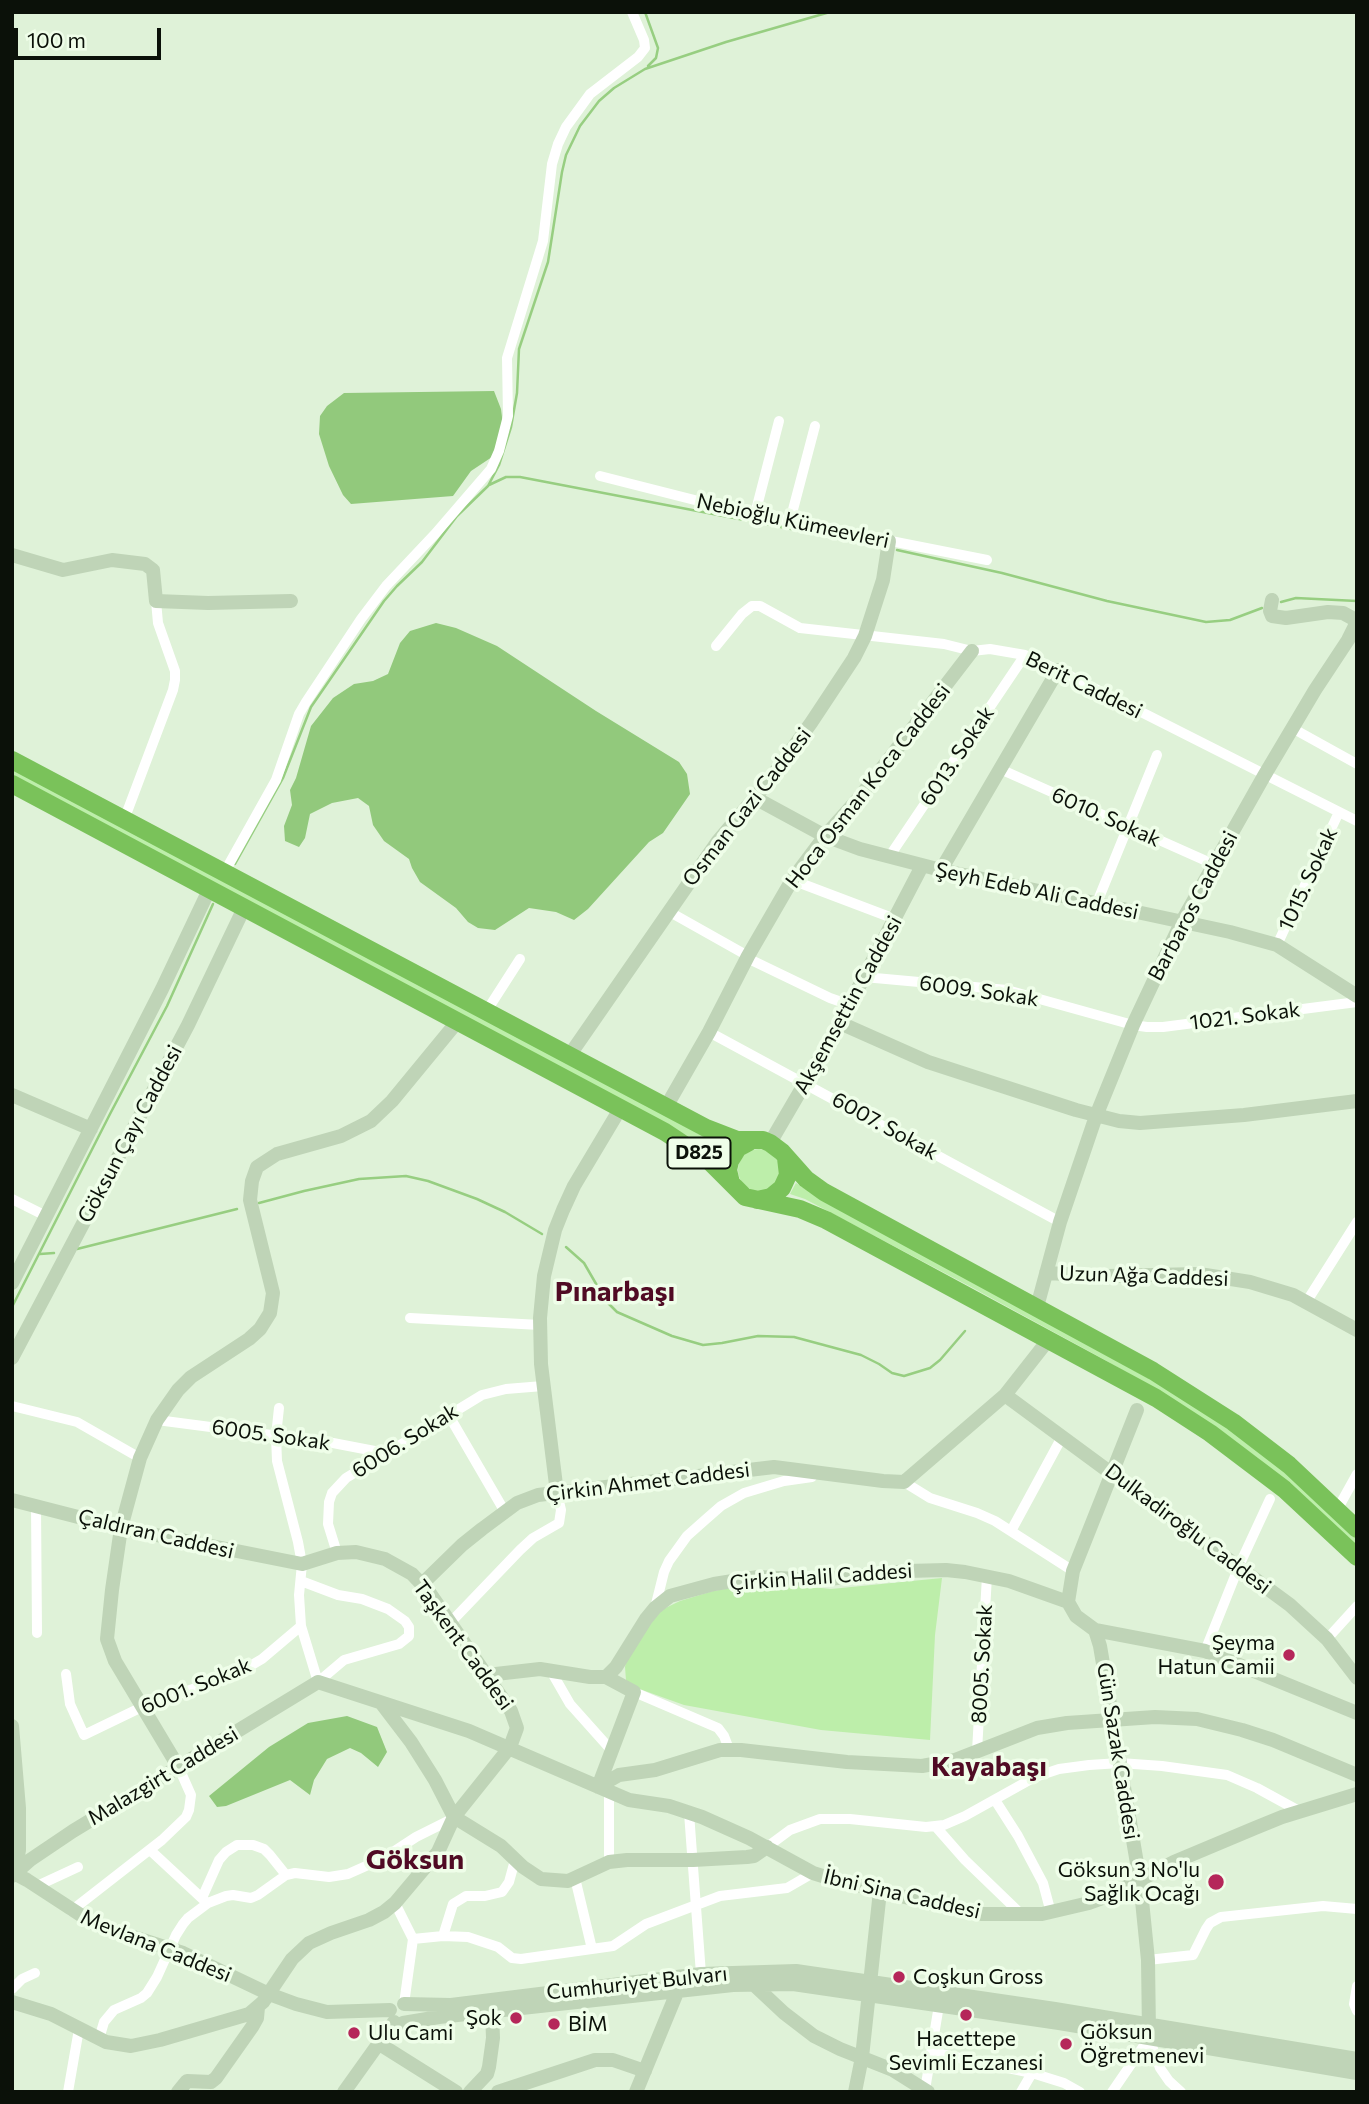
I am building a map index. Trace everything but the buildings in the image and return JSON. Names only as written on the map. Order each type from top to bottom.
[{"type":"highway","name":"D825","points":[[12,760],[718,1134],[737,1140],[770,1143]]},
{"type":"highway","name":"D825","points":[[12,784],[689,1147],[709,1161],[739,1193],[757,1200],[800,1209],[826,1220],[1156,1398],[1210,1433],[1284,1489],[1357,1557]]},
{"type":"highway","points":[[732,1183],[730,1161],[738,1148],[749,1142]]},
{"type":"highway","points":[[770,1143],[777,1146],[806,1180],[824,1192],[1153,1371],[1233,1422],[1289,1465],[1357,1529]]},
{"type":"highway","points":[[757,1200],[771,1197],[782,1188],[788,1175],[786,1158]]},
{"type":"street","points":[[225,873],[276,780],[299,714],[306,702],[386,586],[491,469],[499,451],[508,416],[507,358],[544,242],[555,154],[566,127],[590,94],[638,57],[645,48],[632,12]]},
{"type":"street","points":[[755,514],[779,421]]},
{"type":"street","points":[[790,521],[815,426]]},
{"type":"street","name":"Nebioğlu Kümeevleri","points":[[600,477],[684,499],[987,560]]},
{"type":"street","name":"Osman Gazi Caddesi","points":[[569,1056],[718,841],[755,798],[855,658],[883,580],[889,541]]},
{"type":"street","points":[[12,555],[63,570],[112,560],[145,564],[153,570],[158,623],[175,671],[175,680],[124,820]]},
{"type":"street","name":"Barbaros Caddesi","points":[[1037,1307],[1060,1222],[1096,1116],[1133,1025],[1181,923],[1213,864],[1292,727],[1356,624],[1354,619],[1343,613],[1328,612],[1286,618],[1272,616],[1272,600]]},
{"type":"street","points":[[156,601],[291,601]]},
{"type":"street","name":"Berit Caddesi","points":[[716,646],[742,614],[752,606],[760,606],[800,628],[944,644],[972,651],[990,649],[1026,656],[1357,821]]},
{"type":"street","name":"Hoca Osman Koca Caddesi","points":[[666,1107],[792,880],[972,651]]},
{"type":"street","name":"6013. Sokak","points":[[889,857],[1026,656]]},
{"type":"street","points":[[941,870],[1058,670]]},
{"type":"street","points":[[1292,727],[1355,759]]},
{"type":"street","points":[[1096,905],[1157,755]]},
{"type":"street","name":"6010. Sokak","points":[[1000,769],[1213,864]]},
{"type":"street","name":"Şeyh Edeb Ali Caddesi","points":[[755,798],[825,836],[889,857],[1096,905],[1253,937],[1277,945],[1357,996]]},
{"type":"street","name":"1015. Sokak","points":[[1277,945],[1339,812]]},
{"type":"street","name":"Akşemsettin Caddesi","points":[[770,1143],[841,1023],[922,866]]},
{"type":"street","points":[[792,880],[895,919]]},
{"type":"street","name":"Göksun Çayı Caddesi","points":[[12,1283],[162,989],[209,890]]},
{"type":"street","name":"Göksun Çayı Caddesi","points":[[12,1358],[188,1025],[244,908]]},
{"type":"street","points":[[668,911],[748,957],[830,999],[850,1006]]},
{"type":"street","points":[[486,1012],[520,959]]},
{"type":"street","name":"6009. Sokak","points":[[864,977],[1007,990],[1133,1025]]},
{"type":"street","name":"1021. Sokak","points":[[1133,1025],[1163,1027],[1357,1002]]},
{"type":"street","points":[[71,1911],[178,1826],[189,1810],[191,1795],[115,1661],[107,1639],[111,1590],[121,1528],[139,1458],[157,1420],[185,1382],[249,1339],[267,1321],[270,1313],[273,1293],[250,1200],[251,1181],[257,1167],[277,1154],[341,1136],[371,1121],[392,1101],[457,1022]]},
{"type":"street","points":[[841,1023],[928,1062],[1119,1121],[1166,1121],[1254,1114],[1357,1101]]},
{"type":"street","name":"6007. Sokak","points":[[709,1032],[1060,1222]]},
{"type":"street","points":[[12,1095],[90,1129]]},
{"type":"street","points":[[450,1623],[533,1538],[559,1523],[561,1510],[556,1493],[543,1386],[540,1325],[544,1276],[555,1230],[574,1186],[620,1109]]},
{"type":"street","points":[[12,1199],[46,1216]]},
{"type":"street","points":[[1307,1301],[1357,1222]]},
{"type":"street","name":"Uzun Ağa Caddesi","points":[[1046,1273],[1098,1276],[1199,1274],[1250,1282],[1307,1301],[1357,1330]]},
{"type":"street","points":[[410,1318],[540,1325]]},
{"type":"street","points":[[1049,1339],[1005,1395],[904,1482],[930,1498],[986,1517],[1073,1571]]},
{"type":"street","name":"6006. Sokak","points":[[337,1553],[328,1524],[329,1502],[332,1493],[345,1478],[472,1399],[493,1391],[543,1386]]},
{"type":"street","name":"Dulkadiroğlu Caddesi","points":[[1005,1395],[1290,1605],[1327,1639],[1357,1678]]},
{"type":"street","points":[[12,1406],[77,1422],[139,1458]]},
{"type":"street","points":[[279,1408],[276,1436],[279,1475],[302,1564],[299,1595],[301,1626],[318,1682],[344,1660],[399,1644],[410,1632],[405,1621],[381,1605],[338,1595],[301,1581]]},
{"type":"street","points":[[1138,1410],[1073,1571],[1068,1602],[1076,1616],[1095,1630],[1205,1651],[1357,1713]]},
{"type":"street","points":[[448,1414],[505,1512]]},
{"type":"street","name":"6005. Sokak","points":[[157,1420],[385,1453]]},
{"type":"street","points":[[1011,1531],[1062,1437]]},
{"type":"street","name":"Çirkin Ahmet Caddesi","points":[[422,1584],[462,1545],[528,1498],[761,1467],[787,1467],[904,1482]]},
{"type":"street","points":[[1338,1510],[1357,1474]]},
{"type":"street","points":[[655,1608],[664,1572],[672,1555],[687,1536],[721,1506],[744,1493],[760,1488],[802,1478],[834,1475]]},
{"type":"street","points":[[1205,1651],[1239,1566],[1270,1499]]},
{"type":"street","name":"Çaldıran Caddesi","points":[[12,1500],[121,1528],[302,1564]]},
{"type":"street","points":[[36,1505],[37,1633]]},
{"type":"street","name":"Taşkent Caddesi","points":[[302,1564],[337,1553],[356,1552],[385,1559],[412,1574],[450,1623],[516,1719],[516,1734],[510,1747]]},
{"type":"street","name":"Çirkin Halil Caddesi","points":[[606,1677],[616,1667],[631,1640],[655,1608],[678,1593],[714,1584],[758,1577],[836,1580],[928,1570],[965,1572],[1009,1581],[1068,1602]]},
{"type":"street","name":"8005. Sokak","points":[[977,1752],[987,1576]]},
{"type":"street","points":[[1327,1639],[1357,1606]]},
{"type":"street","name":"6001. Sokak","points":[[66,1674],[71,1704],[84,1735],[142,1707],[238,1673],[262,1659],[301,1626]]},
{"type":"street","name":"Gün Sazak Caddesi","points":[[1095,1630],[1140,1881],[1148,1960],[1149,2032]]},
{"type":"street","points":[[486,1675],[527,1669],[606,1677],[718,1728],[729,1749]]},
{"type":"street","points":[[551,1671],[570,1704],[612,1751]]},
{"type":"street","name":"İbni Sina Caddesi","points":[[318,1682],[469,1731],[629,1800],[689,1812],[767,1847],[813,1873],[981,1914],[1051,1913],[1100,1899],[1174,1862],[1298,1811],[1357,1794]]},
{"type":"street","name":"Malazgirt Caddesi","points":[[13,1874],[73,1831],[318,1682]]},
{"type":"street","points":[[609,1862],[603,1790],[612,1751],[635,1692]]},
{"type":"street","points":[[381,1703],[411,1742],[435,1780],[454,1818],[483,1834],[541,1879],[559,1881],[575,1878],[609,1862],[627,1860],[754,1856],[790,1830],[820,1819],[936,1827],[955,1821],[1035,1777],[1073,1766],[1120,1763],[1227,1775],[1298,1811]]},
{"type":"street","points":[[603,1790],[619,1775],[654,1770],[710,1752],[729,1749],[847,1762],[922,1766],[945,1763],[1037,1728],[1067,1723],[1171,1716],[1216,1723],[1273,1740],[1357,1775]]},
{"type":"street","points":[[12,1726],[19,1816],[19,1850],[13,1874]]},
{"type":"street","points":[[12,2002],[41,2010],[99,2039],[118,2045],[141,2045],[248,2014],[258,2007],[292,1959],[309,1943],[369,1920],[394,1903],[438,1852],[454,1818],[510,1747]]},
{"type":"street","points":[[995,1800],[1018,1836],[1043,1884],[1051,1913]]},
{"type":"street","points":[[689,1812],[701,1974]]},
{"type":"street","points":[[205,1900],[226,1896],[251,1898],[286,1875],[304,1872],[338,1877],[348,1874],[384,1858],[416,1837],[454,1818]]},
{"type":"street","points":[[936,1827],[965,1860],[1022,1915]]},
{"type":"street","points":[[99,2039],[104,2022],[114,2010],[147,1993],[188,1918],[205,1900],[219,1860],[237,1845],[253,1845],[270,1854],[286,1875]]},
{"type":"street","points":[[149,1850],[205,1900]]},
{"type":"street","points":[[443,1936],[453,1905],[466,1896],[502,1892],[509,1882],[516,1860]]},
{"type":"street","points":[[37,1886],[78,1867]]},
{"type":"street","points":[[413,1939],[468,1937],[498,1947],[512,1958],[521,1959],[613,1947],[646,1924],[696,1905],[733,1893],[787,1888],[813,1873]]},
{"type":"street","name":"Mevlana Caddesi","points":[[13,1874],[37,1886],[71,1911],[108,1930],[170,1949],[269,1994],[318,2011],[397,2015]]},
{"type":"street","points":[[575,1878],[592,1949]]},
{"type":"street","points":[[855,2092],[862,2057],[880,1891]]},
{"type":"street","points":[[344,2092],[397,2015],[413,1939],[394,1903]]},
{"type":"street","points":[[1148,1960],[1193,1955],[1210,1923],[1221,1917],[1323,1906],[1357,1909]]},
{"type":"street","name":"Cumhuriyet Bulvarı","points":[[397,2015],[451,2005],[701,1974],[796,1971],[870,1988]]},
{"type":"street","points":[[12,1989],[22,1979],[35,1973]]},
{"type":"street","points":[[753,1984],[799,2026],[840,2049],[893,2070],[918,2089],[931,2052],[939,2005]]},
{"type":"street","name":"Cumhuriyet Bulvarı","points":[[397,2015],[492,2011],[753,1984],[870,1988]]},
{"type":"street","points":[[1357,1986],[1354,2004],[1357,2011]]},
{"type":"street","points":[[870,1988],[939,2005],[1357,2060]]},
{"type":"street","points":[[870,1988],[1149,2032],[1357,2073]]},
{"type":"street","points":[[636,2092],[678,1990]]},
{"type":"street","points":[[178,2092],[187,2081],[211,2082],[216,2078],[257,2018],[258,2007]]},
{"type":"street","points":[[470,2092],[489,2067],[493,2038],[492,2011]]},
{"type":"street","points":[[68,2092],[79,2029]]},
{"type":"street","points":[[1112,2092],[1149,2032]]},
{"type":"street","points":[[1149,2032],[1160,2068],[1181,2092]]},
{"type":"street","points":[[378,2043],[456,2092]]},
{"type":"street","points":[[931,2052],[1032,2073],[1064,2083],[1080,2092]]},
{"type":"street","points":[[498,2092],[595,2060],[613,2060],[645,2071]]},
{"type":"street","points":[[1021,2092],[1032,2073]]},
{"type":"green space","points":[[494,391],[501,409],[503,425],[492,457],[471,471],[453,496],[351,504],[343,495],[329,466],[319,434],[320,416],[327,406],[344,393]]},
{"type":"green space","points":[[436,623],[456,628],[497,646],[679,762],[687,774],[690,794],[663,833],[649,842],[588,909],[574,920],[556,912],[529,908],[495,930],[478,928],[420,882],[409,859],[384,841],[373,825],[369,806],[358,798],[332,803],[310,814],[305,838],[299,847],[285,841],[284,826],[292,805],[290,790],[311,726],[333,698],[354,684],[373,681],[388,674],[400,643],[410,631]]},
{"type":"green space","points":[[12,767],[720,1145],[723,1150],[716,1151],[12,777]]},
{"type":"green space","points":[[759,1149],[774,1155],[780,1170],[774,1185],[759,1191],[744,1185],[738,1170],[744,1155]]},
{"type":"green space","points":[[796,1183],[1175,1393],[1216,1419],[1265,1455],[1357,1537],[1357,1548],[1258,1458],[1187,1408],[971,1287],[805,1199],[790,1194]]},
{"type":"green space","points":[[942,1578],[935,1635],[930,1740],[821,1730],[684,1705],[634,1687],[626,1680],[627,1656],[657,1612],[680,1601],[713,1591],[767,1582],[831,1589]]},
{"type":"green space","points":[[347,1716],[377,1727],[387,1752],[378,1767],[350,1748],[327,1759],[314,1780],[310,1795],[290,1780],[226,1806],[217,1807],[209,1796],[269,1747],[308,1723]]},
{"type":"waterway","points":[[645,12],[658,48],[656,58],[648,66]]},
{"type":"waterway","points":[[235,864],[283,778],[311,707],[384,601],[422,562],[457,516],[488,486],[499,465],[511,427],[517,393],[519,349],[548,262],[566,155],[580,126],[599,101],[614,88],[645,69],[830,12]]},
{"type":"waterway","points":[[489,485],[506,477],[520,477],[880,546]]},
{"type":"waterway","points":[[897,550],[1206,622],[1230,620],[1262,608]]},
{"type":"waterway","points":[[1281,602],[1296,598],[1357,601]]},
{"type":"waterway","points":[[12,1307],[167,1006],[213,904]]},
{"type":"waterway","points":[[259,1203],[359,1179],[406,1176],[477,1199],[542,1234]]},
{"type":"waterway","points":[[77,1249],[237,1209]]},
{"type":"waterway","points":[[566,1247],[584,1263],[606,1301],[617,1312],[672,1336],[703,1345],[758,1336],[794,1337],[861,1355],[892,1373],[904,1376],[930,1368],[965,1331]]},
{"type":"waterway","points":[[40,1254],[54,1253]]},
{"type":"place","name":"Şeyma Hatun Camii","points":[[1289,1655]]},
{"type":"place","name":"Göksun 3 No'lu Sağlık Ocağı","points":[[1216,1882]]},
{"type":"place","name":"Coşkun Gross","points":[[899,1977]]},
{"type":"place","name":"Hacettepe Sevimli Eczanesi","points":[[966,2015]]},
{"type":"place","name":"Şok","points":[[516,2018]]},
{"type":"place","name":"BİM","points":[[554,2024]]},
{"type":"place","name":"Ulu Cami","points":[[354,2033]]},
{"type":"place","name":"Göksun Öğretmenevi","points":[[1066,2044]]},
{"type":"district","name":"Pınarbaşı","points":[[615,1292]]},
{"type":"district","name":"Kayabaşı","points":[[989,1767]]},
{"type":"district","name":"Göksun","points":[[415,1860]]}]
